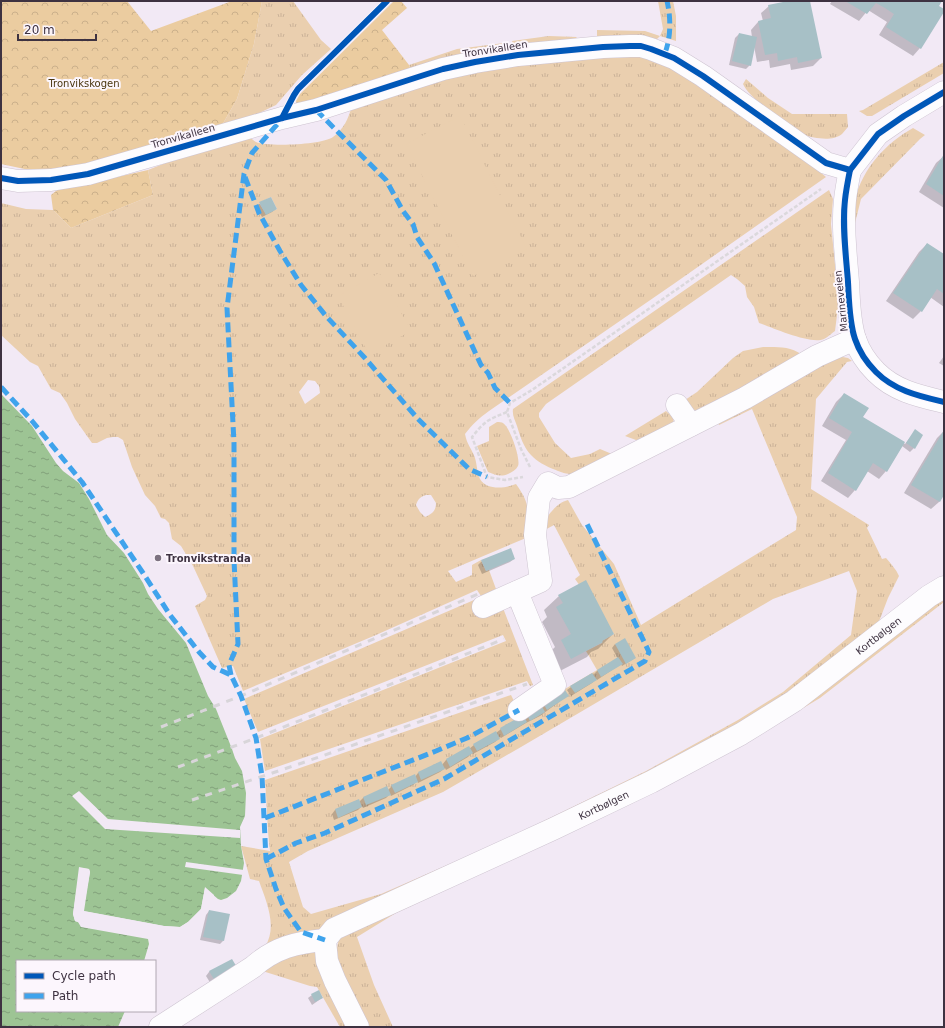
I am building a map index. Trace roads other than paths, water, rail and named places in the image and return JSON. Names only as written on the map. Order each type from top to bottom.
[{"type":"street","name":"Tronvikalleen","points":[[1,178],[18,181],[45,181],[88,174],[282,118],[316,110],[421,76],[475,62],[518,55],[630,46],[641,46],[674,58],[704,76],[826,163],[850,170]]},
{"type":"street","points":[[850,170],[878,134],[904,116],[944,92]]},
{"type":"street","name":"Marineveien","points":[[850,170],[845,200],[845,235],[850,309],[855,339],[862,355],[875,372],[887,382],[897,389],[913,395],[944,402]]},
{"type":"street","points":[[483,607],[541,581],[534,535],[539,498],[556,486],[624,455],[689,430],[817,356],[855,339]]},
{"type":"street","points":[[676,405],[689,430]]},
{"type":"street","name":"Kortbølgen","points":[[325,940],[334,929],[348,922],[560,826],[651,782],[741,734],[794,701],[929,596],[944,587]]},
{"type":"street","points":[[517,592],[554,685],[519,710]]},
{"type":"street","points":[[160,1027],[253,967],[274,951],[294,944],[325,940],[327,961],[335,981],[358,1027]]},
{"type":"water","points":[[1,394],[32,426],[56,463],[63,471],[79,483],[89,499],[107,535],[124,553],[158,609],[186,643],[208,696],[216,709],[235,758],[242,771],[246,793],[245,816],[240,827],[244,863],[241,881],[236,891],[227,898],[221,900],[205,888],[201,909],[188,922],[180,927],[164,926],[83,911],[90,872],[89,869],[80,868],[73,914],[75,921],[78,922],[81,927],[148,939],[149,944],[144,960],[16,960],[16,1012],[125,1012],[118,1027],[1,1027]]},
{"type":"railway","points":[[161,727],[241,696],[478,594]]},
{"type":"railway","points":[[178,767],[256,738],[504,639]]},
{"type":"railway","points":[[192,800],[527,684]]},
{"type":"place","name":"Tronvikstranda","points":[[158,558]]},
{"type":"park label","name":"Tronvikskogen","points":[[84,83]]}]
